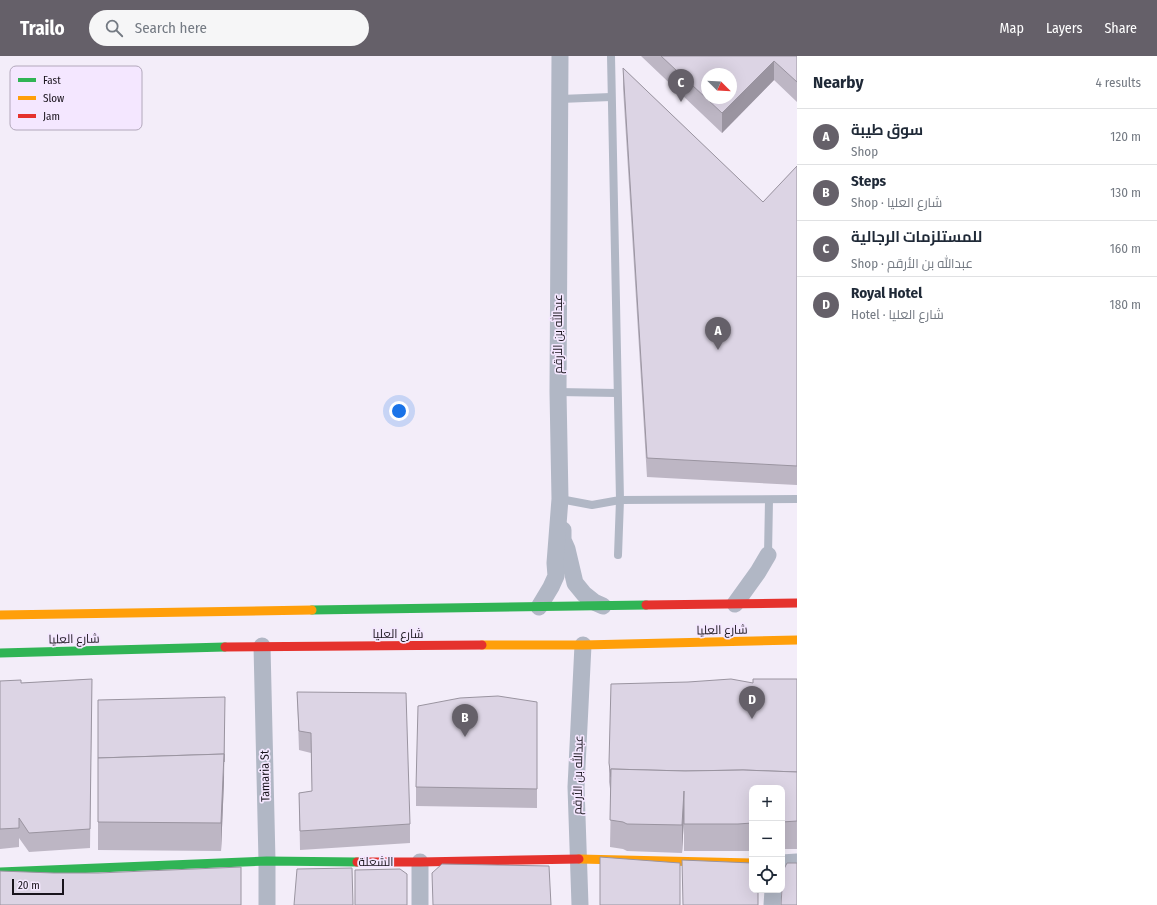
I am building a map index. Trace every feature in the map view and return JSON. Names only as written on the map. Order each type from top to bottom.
[{"type":"main road","name":"شارع العليا","points":[[0,615],[797,603]]},
{"type":"main road","name":"شارع العليا","points":[[0,653],[262,646],[583,645],[797,640]]},
{"type":"main road","name":"الشعلة","points":[[0,872],[268,861],[420,862],[579,859],[749,863]]},
{"type":"street","name":"عبدالله بن الأرقم","points":[[539,607],[551,588],[556,576],[555,563],[560,499],[558,392],[560,56]]},
{"type":"street","points":[[560,499],[563,540],[567,549],[575,583],[584,594],[594,602],[603,606]]},
{"type":"street","points":[[735,604],[758,572],[768,555]]},
{"type":"street","name":"عبدالله بن الأرقم","points":[[580,905],[576,787],[583,645]]},
{"type":"street","name":"Tamaria St","points":[[262,646],[268,861],[267,905]]},
{"type":"street","points":[[420,862],[420,905]]},
{"type":"street","points":[[785,863],[797,862]]},
{"type":"street","points":[[772,893],[772,905]]},
{"type":"lane","points":[[611,56],[620,500],[618,555]]},
{"type":"lane","points":[[560,99],[611,97]]},
{"type":"lane","points":[[558,392],[617,393]]},
{"type":"lane","points":[[560,499],[592,505],[620,500],[797,499]]},
{"type":"lane","points":[[768,500],[768,555]]},
{"type":"building","points":[[661,56],[797,56],[797,82],[774,61],[737,98],[737,68],[701,68],[701,93]]},
{"type":"building","points":[[623,68],[763,202],[797,166],[797,466],[647,458]]},
{"type":"building","points":[[712,104],[731,104],[722,113]]},
{"type":"building","points":[[92,679],[90,829],[29,833],[19,818],[19,828],[0,829],[0,681],[21,680],[21,683]]},
{"type":"building","points":[[731,679],[753,683],[753,679],[797,679],[797,772],[611,769],[611,777],[609,763],[611,684],[688,682]]},
{"type":"building","points":[[297,692],[406,693],[410,824],[300,831],[299,793],[312,791],[311,733],[299,731]]},
{"type":"building","points":[[498,696],[537,702],[537,789],[416,787],[418,706],[460,698]]},
{"type":"building","points":[[225,697],[224,762],[224,754],[98,758],[98,700]]},
{"type":"building","points":[[224,754],[221,823],[98,822],[98,758]]},
{"type":"building","points":[[611,769],[797,772],[797,821],[785,822],[785,785],[749,785],[749,823],[684,824],[684,791],[682,825],[627,824],[610,820]]},
{"type":"building","points":[[600,857],[680,863],[680,905],[600,905]]},
{"type":"building","points":[[682,860],[749,863],[749,893],[758,893],[758,905],[683,905]]},
{"type":"building","points":[[787,863],[797,863],[797,905],[781,905],[782,893],[785,893],[785,867]]},
{"type":"building","points":[[442,864],[549,866],[551,905],[433,905],[432,873]]},
{"type":"building","points":[[241,867],[241,905],[0,905],[0,871],[98,873]]},
{"type":"building","points":[[352,868],[353,905],[294,905],[297,869]]},
{"type":"building","points":[[400,869],[407,874],[407,905],[355,905],[355,870]]},
{"type":"traffic: fast","points":[[312,610],[646,605]]},
{"type":"traffic: fast","points":[[0,653],[225,647]]},
{"type":"traffic: fast","points":[[0,872],[267,861],[357,862]]},
{"type":"traffic: slow","points":[[0,615],[312,610]]},
{"type":"traffic: slow","points":[[482,645],[583,645],[797,640]]},
{"type":"traffic: slow","points":[[579,859],[749,863]]},
{"type":"traffic: jam","points":[[646,605],[797,603]]},
{"type":"traffic: jam","points":[[225,647],[482,645]]},
{"type":"traffic: jam","points":[[357,862],[579,859]]},
{"type":"place","name":"للمستلزمات الرجالية","points":[[681,102]]},
{"type":"place","name":"سوق طيبة","points":[[718,350]]},
{"type":"place","name":"Royal Hotel","points":[[752,719]]},
{"type":"place","name":"Steps","points":[[465,737]]}]
